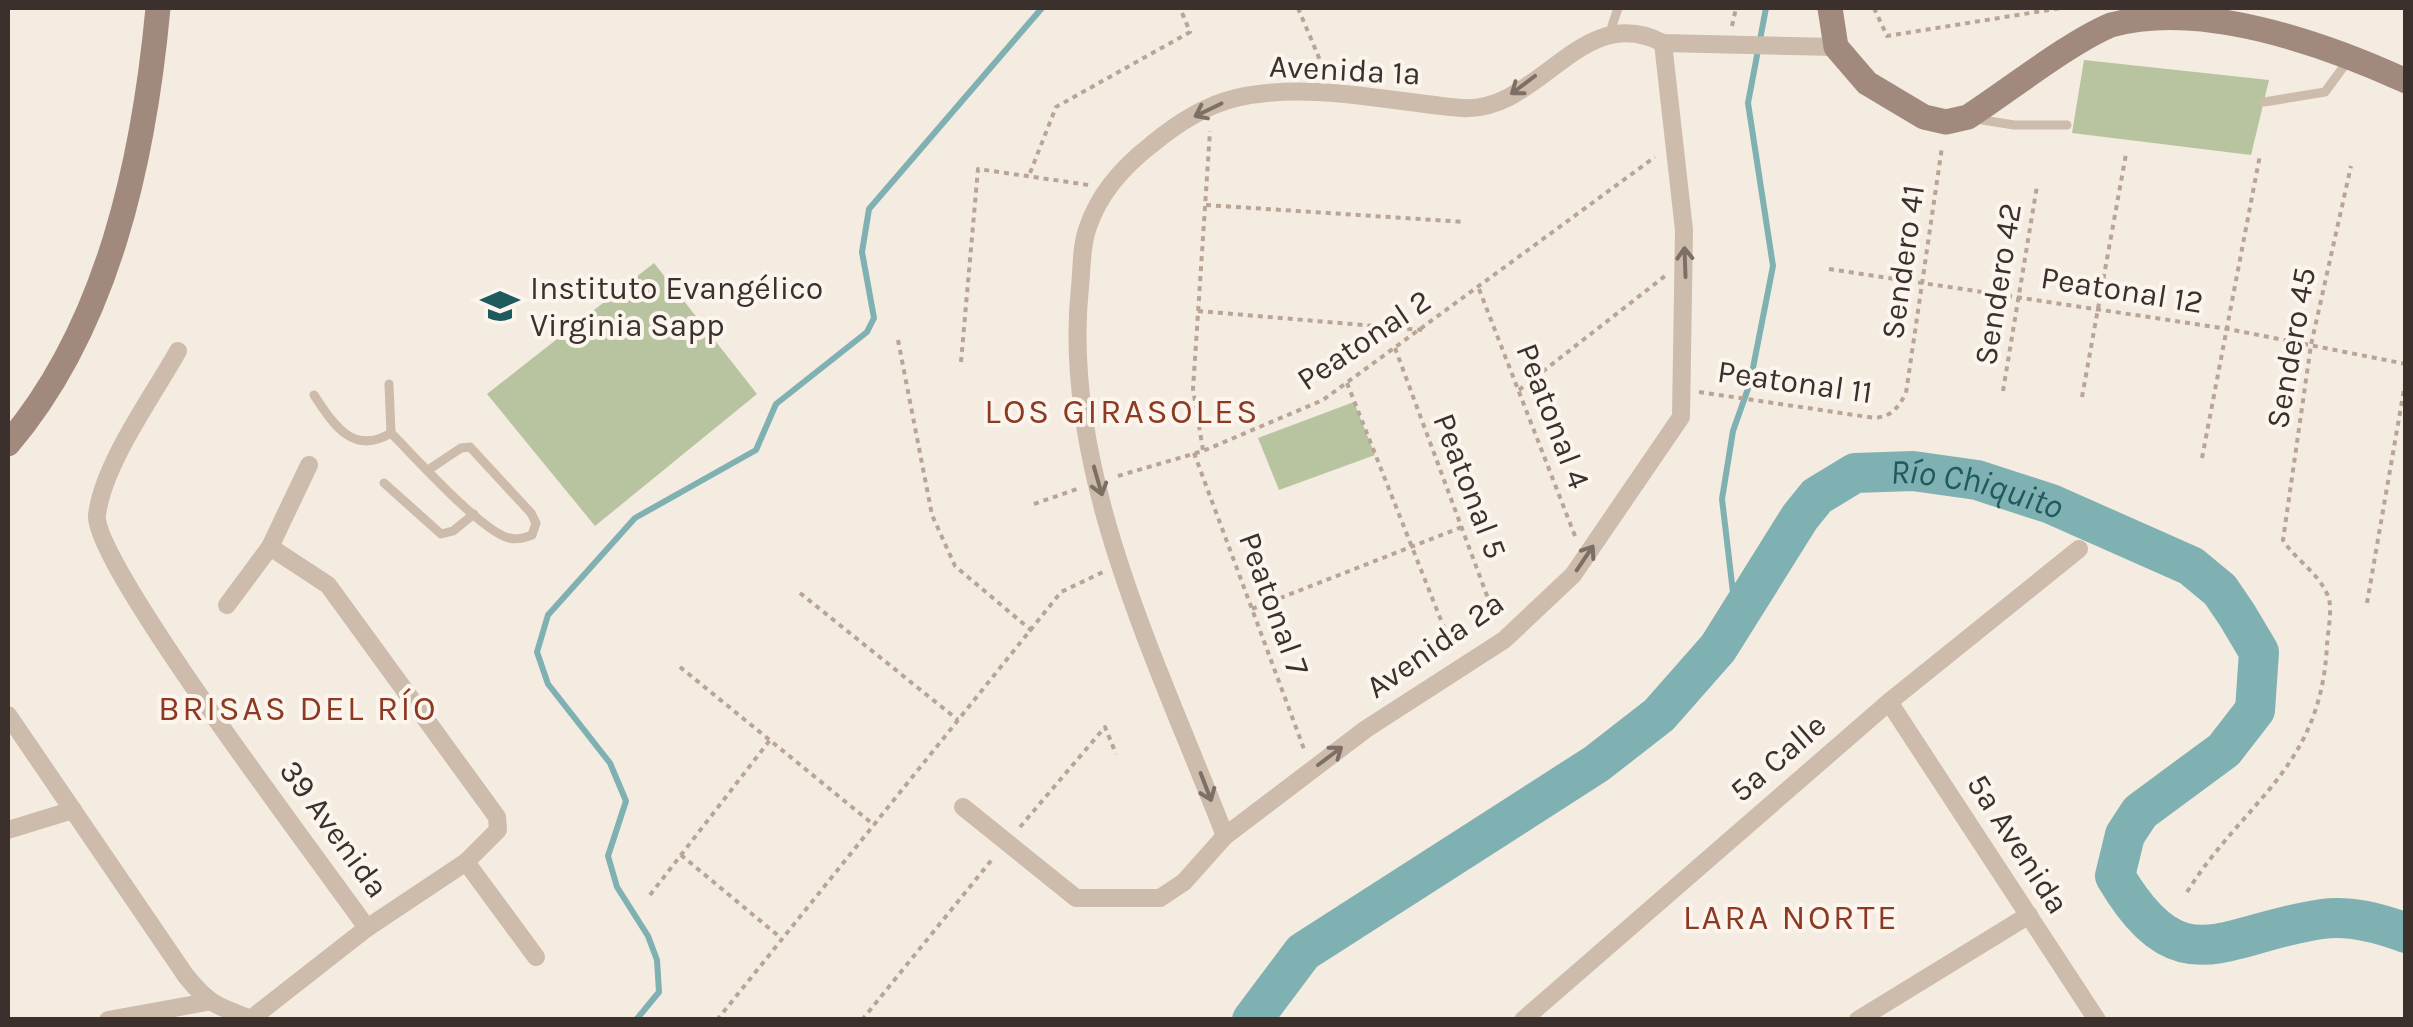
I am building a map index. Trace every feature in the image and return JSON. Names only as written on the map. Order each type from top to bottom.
[{"type":"street","points":[[8,444],[82,328],[123,213],[150,89],[158,8]]},
{"type":"street","points":[[1830,8],[1836,46],[1867,84],[1924,117],[1957,120],[2110,26],[2162,12],[2212,13],[2352,56],[2406,81]]},
{"type":"street","points":[[1612,26],[1644,30],[1664,43],[1774,48],[1836,46]]},
{"type":"street","name":"Avenida 1a","points":[[1225,836],[1121,563],[1080,406],[1075,334],[1086,231],[1108,189],[1129,162],[1165,133],[1212,106],[1263,93],[1334,95],[1466,108],[1496,104],[1519,90],[1572,38],[1612,26]]},
{"type":"street","name":"Avenida 2a","points":[[962,807],[1076,898],[1160,898],[1184,882],[1225,836],[1312,770],[1504,640],[1573,575],[1681,417],[1684,260],[1677,138],[1664,43]]},
{"type":"street","name":"39 Avenida","points":[[178,351],[115,464],[96,518],[116,568],[175,659],[367,928]]},
{"type":"street","points":[[228,605],[270,547],[309,465]]},
{"type":"street","points":[[8,715],[207,1002],[226,1014],[253,1019],[367,928],[466,862],[498,830],[497,817],[328,584],[270,547]]},
{"type":"street","name":"5a Calle","points":[[1523,1020],[1889,702],[2079,549]]},
{"type":"street","name":"5a Avenida","points":[[1889,702],[2097,1020]]},
{"type":"street","points":[[8,830],[72,810]]},
{"type":"street","points":[[466,862],[536,957]]},
{"type":"street","points":[[1858,1020],[2028,915]]},
{"type":"street","points":[[108,1020],[207,1002]]},
{"type":"lane","points":[[1612,26],[1618,8]]},
{"type":"lane","points":[[2264,102],[2325,92],[2352,56]]},
{"type":"lane","points":[[1957,120],[2068,125]]},
{"type":"lane","points":[[390,384],[391,434],[428,470],[474,514],[510,538],[521,540],[535,530],[531,514],[470,447],[428,470]]},
{"type":"lane","points":[[314,395],[338,431],[348,437],[375,443],[391,434]]},
{"type":"lane","points":[[384,483],[442,534],[453,532],[474,514]]},
{"type":"path","points":[[1030,173],[1056,107],[1190,32],[1180,8]]},
{"type":"path","points":[[1298,8],[1334,95]]},
{"type":"path","points":[[1874,8],[1887,36],[2061,8]]},
{"type":"path","points":[[1203,452],[1192,389],[1212,106]]},
{"type":"path","name":"Sendero 41","points":[[1899,406],[1906,393],[1922,282],[1957,120]]},
{"type":"path","name":"Peatonal 2","points":[[1034,504],[1098,481],[1203,452],[1323,400],[1480,289],[1634,175],[1677,138]]},
{"type":"path","points":[[2082,397],[2126,154]]},
{"type":"path","points":[[2202,458],[2260,155]]},
{"type":"path","name":"Sendero 45","points":[[2187,892],[2290,768],[2317,699],[2326,663],[2329,600],[2314,572],[2294,557],[2283,540],[2311,345],[2350,166]]},
{"type":"path","points":[[962,362],[978,168],[1030,173],[1108,189]]},
{"type":"path","name":"Sendero 42","points":[[2003,390],[2036,186]]},
{"type":"path","points":[[1206,205],[1465,222]]},
{"type":"path","points":[[1518,390],[1684,260]]},
{"type":"path","name":"Peatonal 12","points":[[1829,269],[2228,329],[2406,364]]},
{"type":"path","name":"Peatonal 4","points":[[1480,289],[1584,560]]},
{"type":"path","points":[[1198,310],[1422,330]]},
{"type":"path","points":[[898,340],[932,515],[955,566],[1032,631]]},
{"type":"path","name":"Peatonal 5","points":[[1394,348],[1504,640]]},
{"type":"path","points":[[2367,603],[2406,378]]},
{"type":"path","points":[[1346,383],[1460,668]]},
{"type":"path","name":"Peatonal 11","points":[[1682,389],[1876,418],[1888,416],[1899,406]]},
{"type":"path","name":"Peatonal 7","points":[[1194,453],[1312,770]]},
{"type":"path","points":[[1252,609],[1462,528]]},
{"type":"path","points":[[716,1020],[1061,592],[1121,563]]},
{"type":"path","points":[[800,593],[958,720]]},
{"type":"path","points":[[680,667],[874,826]]},
{"type":"path","points":[[862,1020],[1106,727],[1116,754]]},
{"type":"path","points":[[650,895],[770,740]]},
{"type":"path","points":[[681,855],[782,939]]},
{"type":"green space","points":[[2084,60],[2269,80],[2251,155],[2072,133]]},
{"type":"green space","points":[[654,263],[757,394],[595,526],[487,394]]},
{"type":"green space","points":[[1354,402],[1375,455],[1279,490],[1258,438]]},
{"type":"waterway","points":[[636,1020],[659,992],[657,960],[648,936],[617,887],[608,856],[626,801],[610,763],[548,684],[537,652],[548,615],[635,518],[756,450],[776,404],[867,332],[874,318],[862,252],[869,209],[1042,8]]},
{"type":"waterway","points":[[1736,618],[1722,499],[1733,431],[1750,383],[1773,266],[1748,103],[1766,8]]},
{"type":"waterway","name":"Río Chiquito","points":[[1252,1020],[1303,952],[1596,764],[1659,715],[1718,648],[1817,496],[1855,473],[1913,471],[1977,480],[2051,504],[2191,566],[2220,590],[2237,615],[2259,652],[2255,710],[2224,750],[2140,812],[2125,835],[2115,876],[2139,911],[2161,932],[2183,943],[2206,945],[2322,919],[2343,918],[2406,933]]},
{"type":"place","name":"Instituto Evangélico Virginia Sapp","points":[[500,306]]},
{"type":"district","name":"LOS GIRASOLES","points":[[1122,411]]},
{"type":"district","name":"BRISAS DEL RÍO","points":[[298,708]]},
{"type":"district","name":"LARA NORTE","points":[[1791,917]]}]
